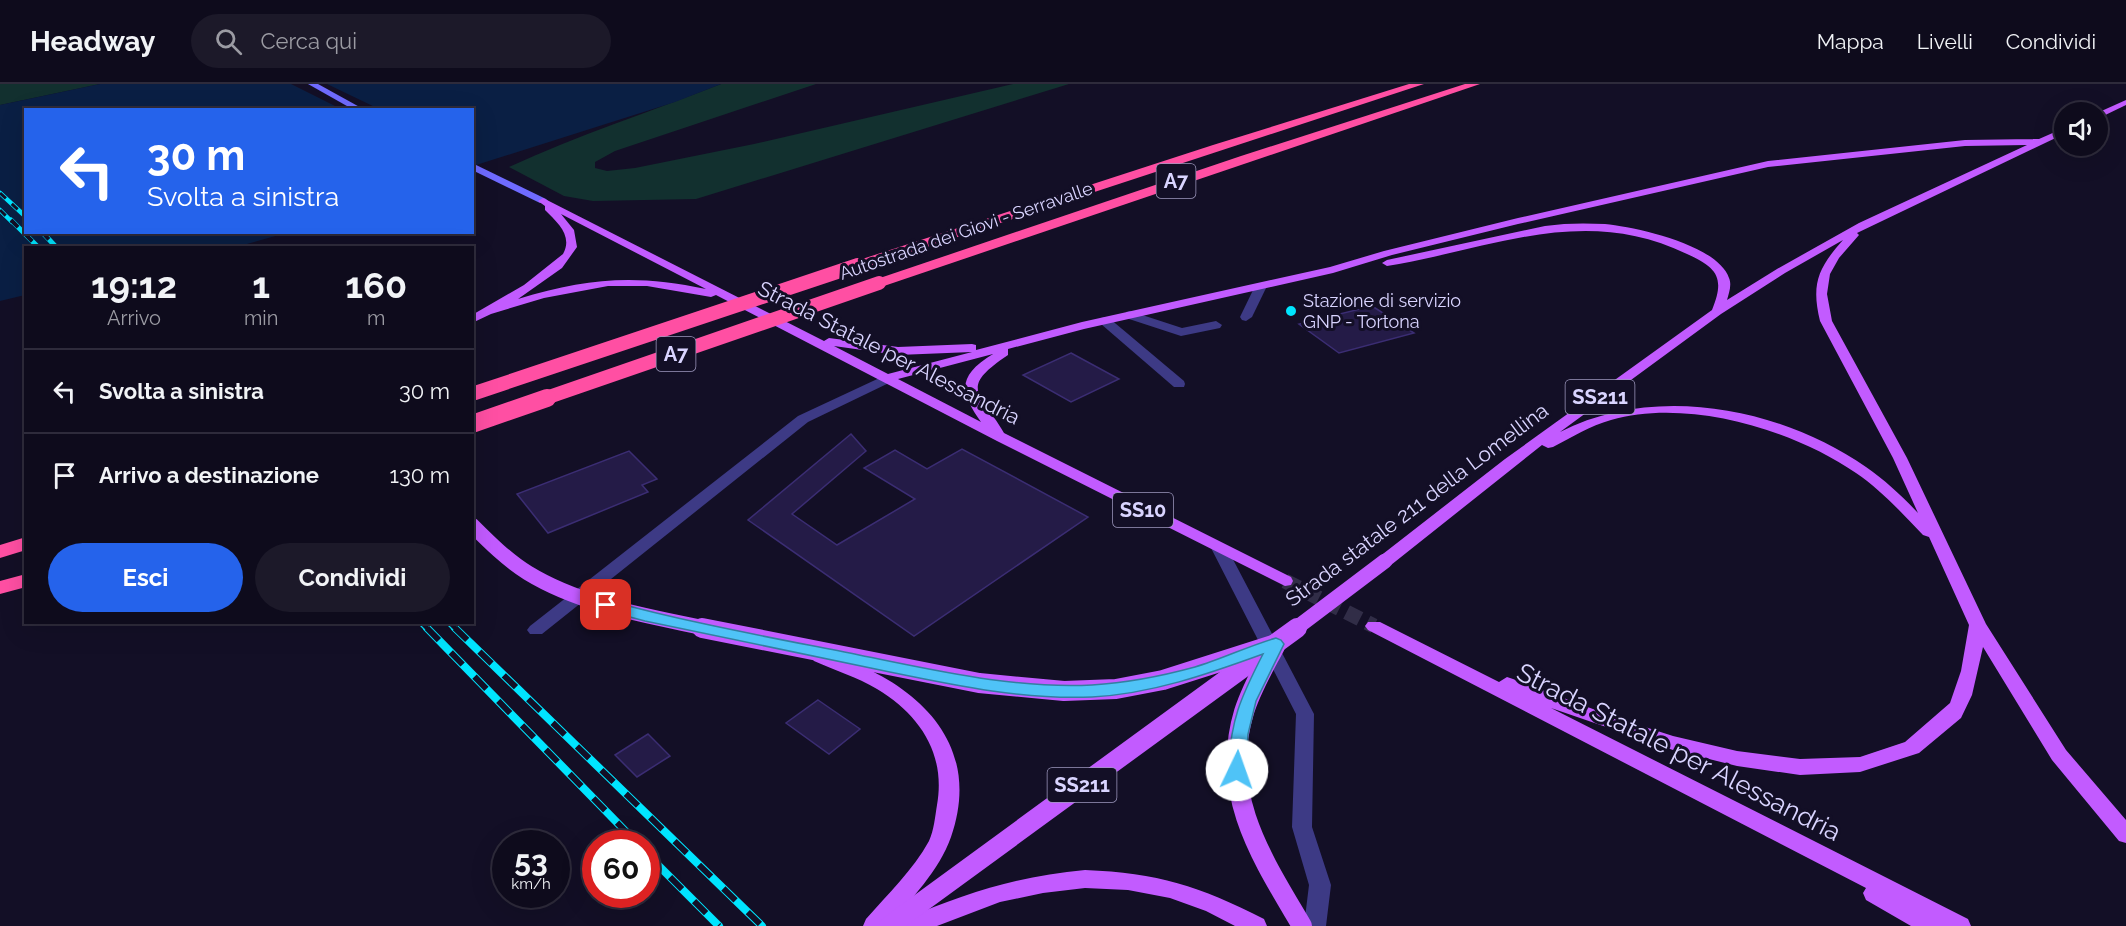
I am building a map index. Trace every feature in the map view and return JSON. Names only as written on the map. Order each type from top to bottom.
[{"type":"highway","name":"Autostrada dei Giovi - Serravalle","points":[[474,393],[1217,147],[1419,84]]},
{"type":"highway","name":"Autostrada dei Giovi - Serravalle","points":[[474,423],[1245,158],[1475,84]]},
{"type":"highway","points":[[0,552],[24,544]]},
{"type":"highway","points":[[0,588],[24,581]]},
{"type":"main road","points":[[312,84],[357,108]]},
{"type":"main road","points":[[2108,111],[2126,102]]},
{"type":"main road","name":"Strada statale 211 della Lomellina","points":[[889,926],[1276,644],[1510,462],[1717,312],[1780,271],[1863,225],[2054,136]]},
{"type":"main road","points":[[1333,270],[1388,253],[1518,221],[1768,164],[1965,143],[2040,142]]},
{"type":"main road","name":"Strada Statale per Alessandria","points":[[474,167],[1285,581]]},
{"type":"main road","points":[[474,319],[491,311],[552,272],[567,258],[572,247],[572,238],[567,227],[543,201]]},
{"type":"main road","points":[[1863,225],[1833,257],[1823,276],[1819,298],[1826,321],[1900,458],[1936,540],[1978,625],[2059,754],[2126,835]]},
{"type":"main road","points":[[888,378],[1130,315],[1333,270],[1431,255],[1554,228],[1612,229],[1644,234],[1675,244],[1708,260],[1721,271],[1726,282],[1726,291],[1717,312]]},
{"type":"main road","points":[[491,311],[555,291],[599,284],[652,284],[729,298]]},
{"type":"main road","points":[[810,338],[898,351],[956,350],[1020,343]]},
{"type":"main road","points":[[1002,438],[971,400],[970,388],[980,368],[1020,343]]},
{"type":"main road","points":[[1510,462],[1584,426],[1613,416],[1644,410],[1674,410],[1723,415],[1767,427],[1812,444],[1850,463],[1885,488],[1936,540]]},
{"type":"main road","points":[[474,527],[497,550],[537,578],[586,599],[645,616],[964,681],[1035,691],[1093,691],[1197,672],[1276,644]]},
{"type":"main road","points":[[1440,659],[1628,730],[1720,757],[1796,766],[1842,766],[1889,757],[1931,736],[1956,711],[1970,672],[1978,625]]},
{"type":"main road","name":"Strada Statale per Alessandria","points":[[1374,626],[1960,926]]},
{"type":"main road","points":[[1276,644],[1248,701],[1239,734],[1237,770],[1242,808],[1255,841],[1302,926]]},
{"type":"main road","points":[[804,650],[883,684],[918,710],[938,735],[949,763],[950,797],[940,838],[912,882],[874,926]]},
{"type":"main road","points":[[1766,828],[1930,926]]},
{"type":"main road","points":[[913,926],[941,913],[1023,886],[1077,878],[1131,880],[1184,891],[1256,926]]},
{"type":"street","points":[[1246,317],[1261,286]]},
{"type":"street","points":[[1130,315],[1181,332],[1216,325]]},
{"type":"street","points":[[1104,321],[1179,384]]},
{"type":"street","points":[[536,630],[803,418],[888,378]]},
{"type":"street","points":[[1219,548],[1305,714],[1302,827],[1320,885],[1315,926]]},
{"type":"green space","points":[[0,84],[100,84],[0,105]]},
{"type":"green space","points":[[721,84],[816,84],[615,151],[595,162],[595,168],[607,171],[635,168],[754,144],[1013,84],[1069,84],[696,199],[593,201],[564,196],[509,167],[588,134]]},
{"type":"water","points":[[100,84],[721,84],[675,102],[474,166],[474,108],[24,108],[24,234],[282,234],[240,246],[24,246],[24,295],[0,301],[0,105]]},
{"type":"pier","points":[[291,84],[327,84],[377,108],[339,108]]},
{"type":"building","points":[[1372,306],[1414,333],[1339,353],[1299,324]]},
{"type":"building","points":[[1071,353],[1119,379],[1071,402],[1023,375]]},
{"type":"building","points":[[851,434],[866,451],[792,514],[837,545],[915,499],[864,468],[895,450],[927,469],[962,449],[1088,517],[914,636],[748,520]]},
{"type":"building","points":[[629,451],[657,479],[642,485],[648,492],[548,533],[517,494]]},
{"type":"building","points":[[818,700],[860,729],[829,754],[786,723]]},
{"type":"building","points":[[648,734],[670,756],[637,777],[615,755]]},
{"type":"tunnel","points":[[1285,581],[1374,626]]},
{"type":"railway","points":[[0,193],[24,215]]},
{"type":"railway","points":[[0,210],[12,222]]},
{"type":"railway","points":[[11,220],[24,233]]},
{"type":"railway","points":[[25,234],[37,246]]},
{"type":"railway","points":[[44,234],[55,246]]},
{"type":"railway","points":[[423,624],[427,628]]},
{"type":"railway","points":[[451,624],[455,628]]},
{"type":"railway","points":[[427,628],[624,830]]},
{"type":"railway","points":[[455,628],[762,926]]},
{"type":"railway","points":[[660,867],[719,926]]},
{"type":"place","name":"Stazione di servizio GNP - Tortona","points":[[1291,311]]},
{"type":"route","points":[[606,605],[645,616],[804,650],[964,681],[1035,691],[1093,691],[1151,682],[1197,672],[1276,644],[1248,701],[1239,734],[1237,770]]}]
